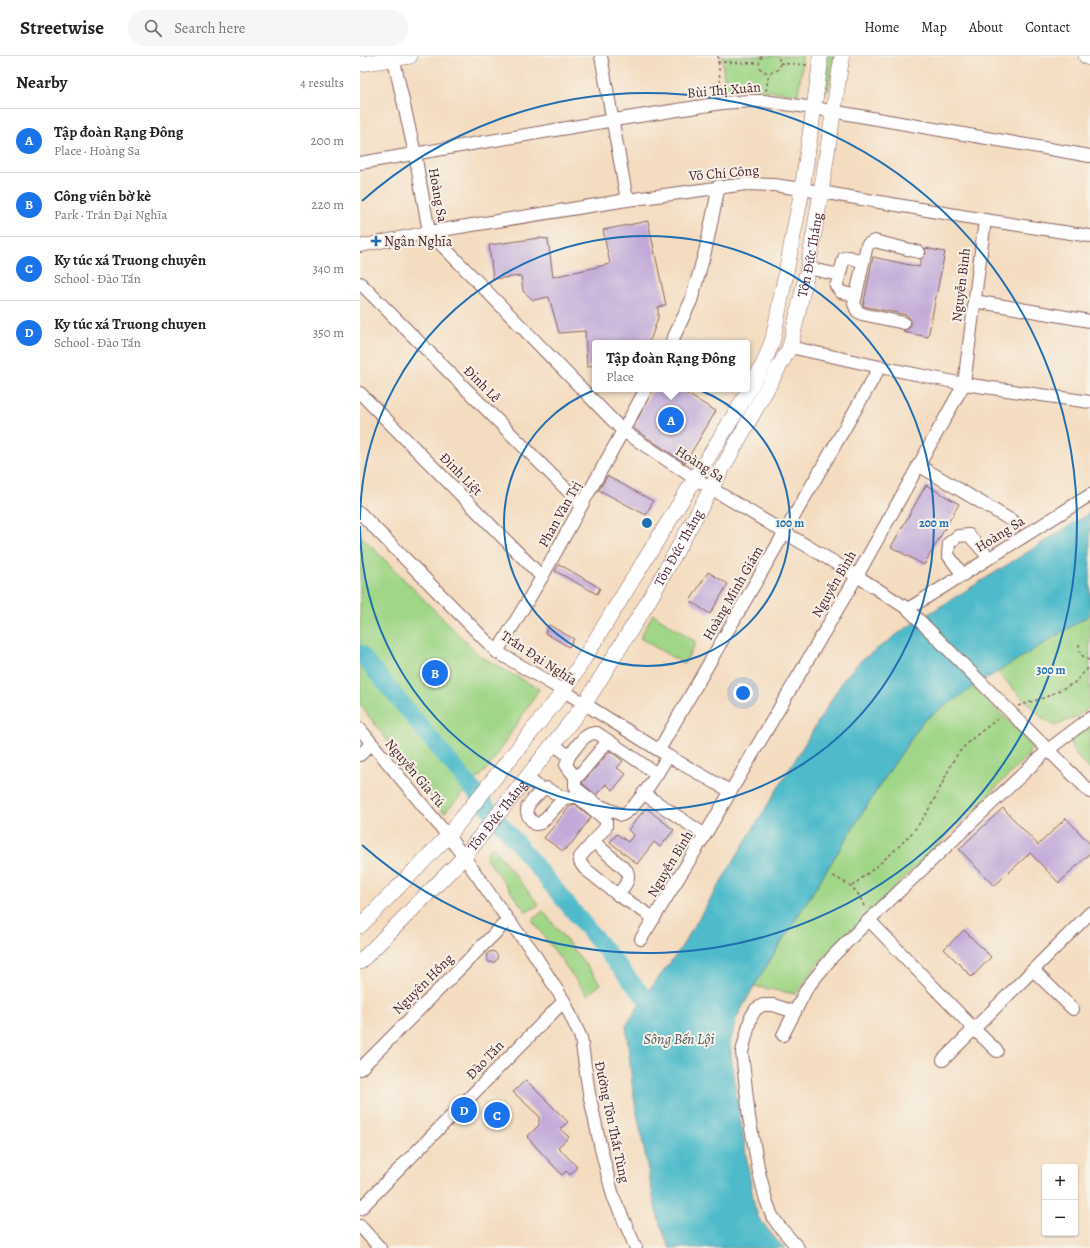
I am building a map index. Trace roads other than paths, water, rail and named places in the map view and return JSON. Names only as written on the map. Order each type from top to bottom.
[{"type":"main road","points":[[360,64],[393,57],[410,56]]},
{"type":"main road","name":"Tôn Đức Thắng","points":[[360,962],[464,857],[514,796],[584,705],[648,602],[790,347],[808,268],[842,56]]},
{"type":"main road","name":"Tôn Đức Thắng","points":[[750,388],[764,363],[773,339],[802,190],[820,61]]},
{"type":"main road","name":"Tôn Đức Thắng","points":[[360,926],[448,836],[564,691],[748,392]]},
{"type":"street","points":[[601,56],[614,120],[626,200]]},
{"type":"street","name":"Hoàng Sa","points":[[393,57],[415,154],[429,232],[623,432],[694,478],[857,576],[908,609],[1090,495]]},
{"type":"street","name":"Bùi Thị Xuân","points":[[360,163],[722,103],[764,101],[814,108],[1090,156]]},
{"type":"street","name":"Võ Chí Công","points":[[360,246],[429,232],[626,200],[719,186],[746,184],[774,185],[821,192],[984,220],[1090,236]]},
{"type":"street","points":[[672,340],[691,301],[705,252],[719,186]]},
{"type":"street","name":"Nguyễn Bình","points":[[641,939],[705,835],[857,576],[964,384],[984,220]]},
{"type":"street","points":[[904,323],[862,314],[854,308],[854,304],[867,245],[874,241],[919,252]]},
{"type":"street","points":[[856,296],[841,292],[836,286],[844,258],[846,257],[863,262]]},
{"type":"street","points":[[808,268],[839,274]]},
{"type":"street","name":"Đinh Lễ","points":[[360,283],[582,505]]},
{"type":"street","points":[[974,301],[1090,321]]},
{"type":"street","points":[[790,347],[964,384],[1090,402]]},
{"type":"street","name":"Hoàng Minh Giám","points":[[576,779],[575,786],[577,789],[596,804],[622,815],[631,809],[643,793],[657,774],[664,753],[785,532],[880,367]]},
{"type":"street","name":"Phan Văn Trị","points":[[497,652],[542,577],[644,392]]},
{"type":"street","name":"Đinh Liệt","points":[[360,393],[542,577]]},
{"type":"street","points":[[918,465],[1014,522]]},
{"type":"street","name":"Trần Đại Nghĩa","points":[[360,513],[497,652],[730,791]]},
{"type":"street","points":[[963,575],[948,555],[949,543],[958,536],[969,535],[989,558]]},
{"type":"street","points":[[908,609],[1049,749],[1090,792]]},
{"type":"street","points":[[783,1035],[808,988],[833,956],[1049,749],[1090,718]]},
{"type":"street","name":"Nguyễn Gia Tú","points":[[360,730],[448,836],[508,920]]},
{"type":"street","points":[[608,741],[576,779],[566,764],[569,756],[583,738],[592,733],[597,733],[657,774]]},
{"type":"street","points":[[360,755],[371,744]]},
{"type":"street","points":[[553,744],[569,756]]},
{"type":"street","points":[[528,778],[542,790]]},
{"type":"street","points":[[564,798],[550,789],[546,788],[542,790],[527,806],[526,811],[529,818],[535,824],[541,823],[564,798],[574,796],[578,797],[606,820],[606,827],[580,857],[580,862],[584,868],[618,895],[654,918]]},
{"type":"street","points":[[643,793],[705,835]]},
{"type":"street","points":[[594,842],[627,871],[629,875],[628,882],[618,895]]},
{"type":"street","points":[[943,1060],[1090,914]]},
{"type":"street","name":"Đường Tôn Thất Tùng","points":[[508,920],[531,949],[564,1001],[581,1038],[589,1093],[613,1196],[636,1248]]},
{"type":"street","name":"Nguyên Hồng","points":[[360,1069],[508,920]]},
{"type":"street","points":[[869,920],[974,1029],[997,1050]]},
{"type":"street","points":[[1033,970],[1073,1008]]},
{"type":"street","name":"Đào Tấn","points":[[360,1209],[564,1001]]},
{"type":"street","points":[[795,1012],[773,1005],[763,1005],[756,1009],[751,1017],[742,1052],[749,1117],[759,1172],[766,1200],[772,1216],[798,1248]]},
{"type":"street","points":[[360,1226],[380,1248]]},
{"type":"water","name":"Sông Bến Lội","points":[[1090,513],[1090,615],[973,687],[923,721],[880,785],[754,986],[736,1019],[730,1044],[734,1080],[754,1204],[758,1217],[785,1248],[670,1248],[656,1211],[633,1092],[626,1026],[644,997],[679,951],[844,679],[859,662],[906,628]]},
{"type":"waterway","points":[[360,653],[644,997]]},
{"type":"place","name":"Ngân Nghĩa","points":[[376,241]]},
{"type":"place","name":"Tập đoàn Rạng Đông","points":[[671,420]]},
{"type":"place","name":"Công viên bờ kè","points":[[435,673]]},
{"type":"place","name":"Ky túc xá Truong chuyen","points":[[464,1110]]},
{"type":"place","name":"Ky túc xá Truong chuyên","points":[[497,1115]]}]
